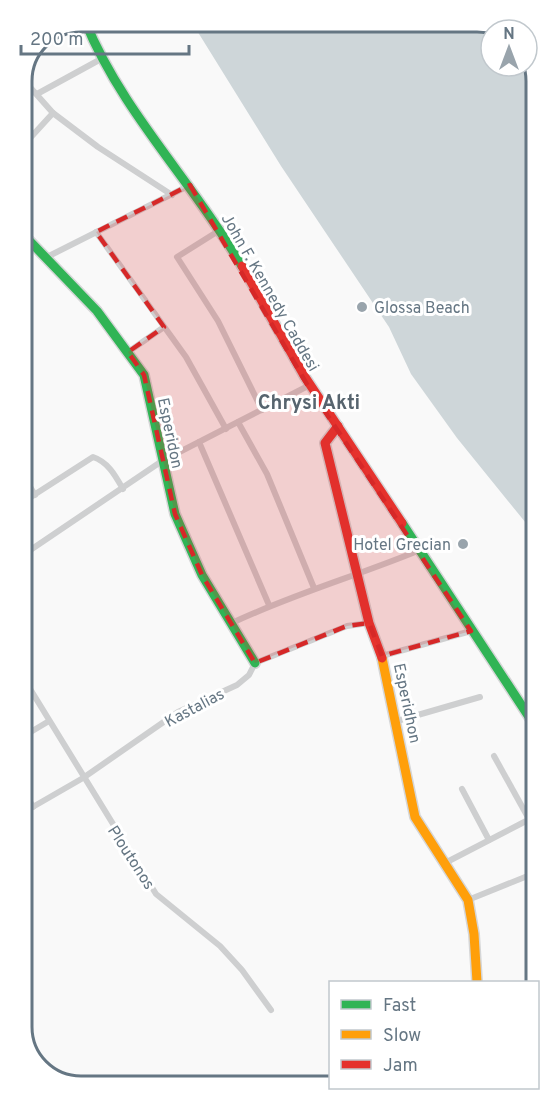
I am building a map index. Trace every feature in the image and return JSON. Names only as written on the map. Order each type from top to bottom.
[{"type":"street","name":"John F. Kennedy Caddesi","points":[[90,32],[101,59],[145,126],[220,230],[308,386],[338,426],[526,713]]},
{"type":"street","points":[[37,94],[101,59]]},
{"type":"street","points":[[32,89],[53,113],[98,147],[172,195]]},
{"type":"street","points":[[32,135],[53,113]]},
{"type":"street","points":[[47,256],[190,186]]},
{"type":"street","points":[[220,230],[177,257],[218,321],[262,411]]},
{"type":"street","points":[[96,232],[186,357],[226,429]]},
{"type":"street","name":"Esperidon","points":[[32,242],[97,311],[144,375],[175,514],[202,575],[255,663]]},
{"type":"street","points":[[128,352],[164,327]]},
{"type":"street","points":[[32,549],[162,461],[308,386]]},
{"type":"street","points":[[238,422],[267,474],[314,588]]},
{"type":"street","name":"Esperidhon","points":[[338,426],[325,443],[369,623],[382,656],[398,721],[415,817],[468,900],[474,934],[477,981]]},
{"type":"street","points":[[199,442],[270,605]]},
{"type":"street","points":[[32,497],[93,457],[107,465],[123,489]]},
{"type":"street","points":[[32,490],[35,495]]},
{"type":"street","points":[[232,623],[270,605],[314,588],[357,576],[420,550]]},
{"type":"street","name":"Kastalias","points":[[33,807],[83,778],[178,712],[237,685],[249,675],[255,663],[347,626],[369,623]]},
{"type":"street","points":[[382,656],[471,631]]},
{"type":"street","name":"Ploutonos","points":[[32,692],[156,894],[220,946],[242,970],[271,1010]]},
{"type":"street","points":[[398,721],[480,697]]},
{"type":"street","points":[[32,731],[49,721]]},
{"type":"street","points":[[494,756],[526,816]]},
{"type":"street","points":[[462,789],[489,840]]},
{"type":"street","points":[[445,863],[526,821]]},
{"type":"street","points":[[468,900],[526,877]]},
{"type":"highlighted area","points":[[190,185],[308,386],[471,631],[382,656],[369,623],[347,626],[255,663],[202,575],[175,514],[144,375],[128,352],[164,327],[96,232]]},
{"type":"shaded area","points":[[198,32],[479,32],[479,78],[526,78],[526,523],[457,438],[411,374],[389,327],[281,166]]},
{"type":"traffic: fast","points":[[90,32],[118,86],[223,235],[242,266]]},
{"type":"traffic: fast","points":[[32,243],[97,311],[144,375],[175,514],[202,575],[255,663]]},
{"type":"traffic: fast","points":[[402,523],[526,712]]},
{"type":"traffic: slow","points":[[382,658],[415,817],[468,900],[474,934],[477,981]]},
{"type":"traffic: jam","points":[[242,266],[305,377],[402,523]]},
{"type":"traffic: jam","points":[[338,426],[325,443],[369,623],[382,658]]},
{"type":"place","name":"Glossa Beach","points":[[362,307]]},
{"type":"place","name":"Hotel Grecian","points":[[463,544]]},
{"type":"district","name":"Chrysi Akti","points":[[309,402]]}]
